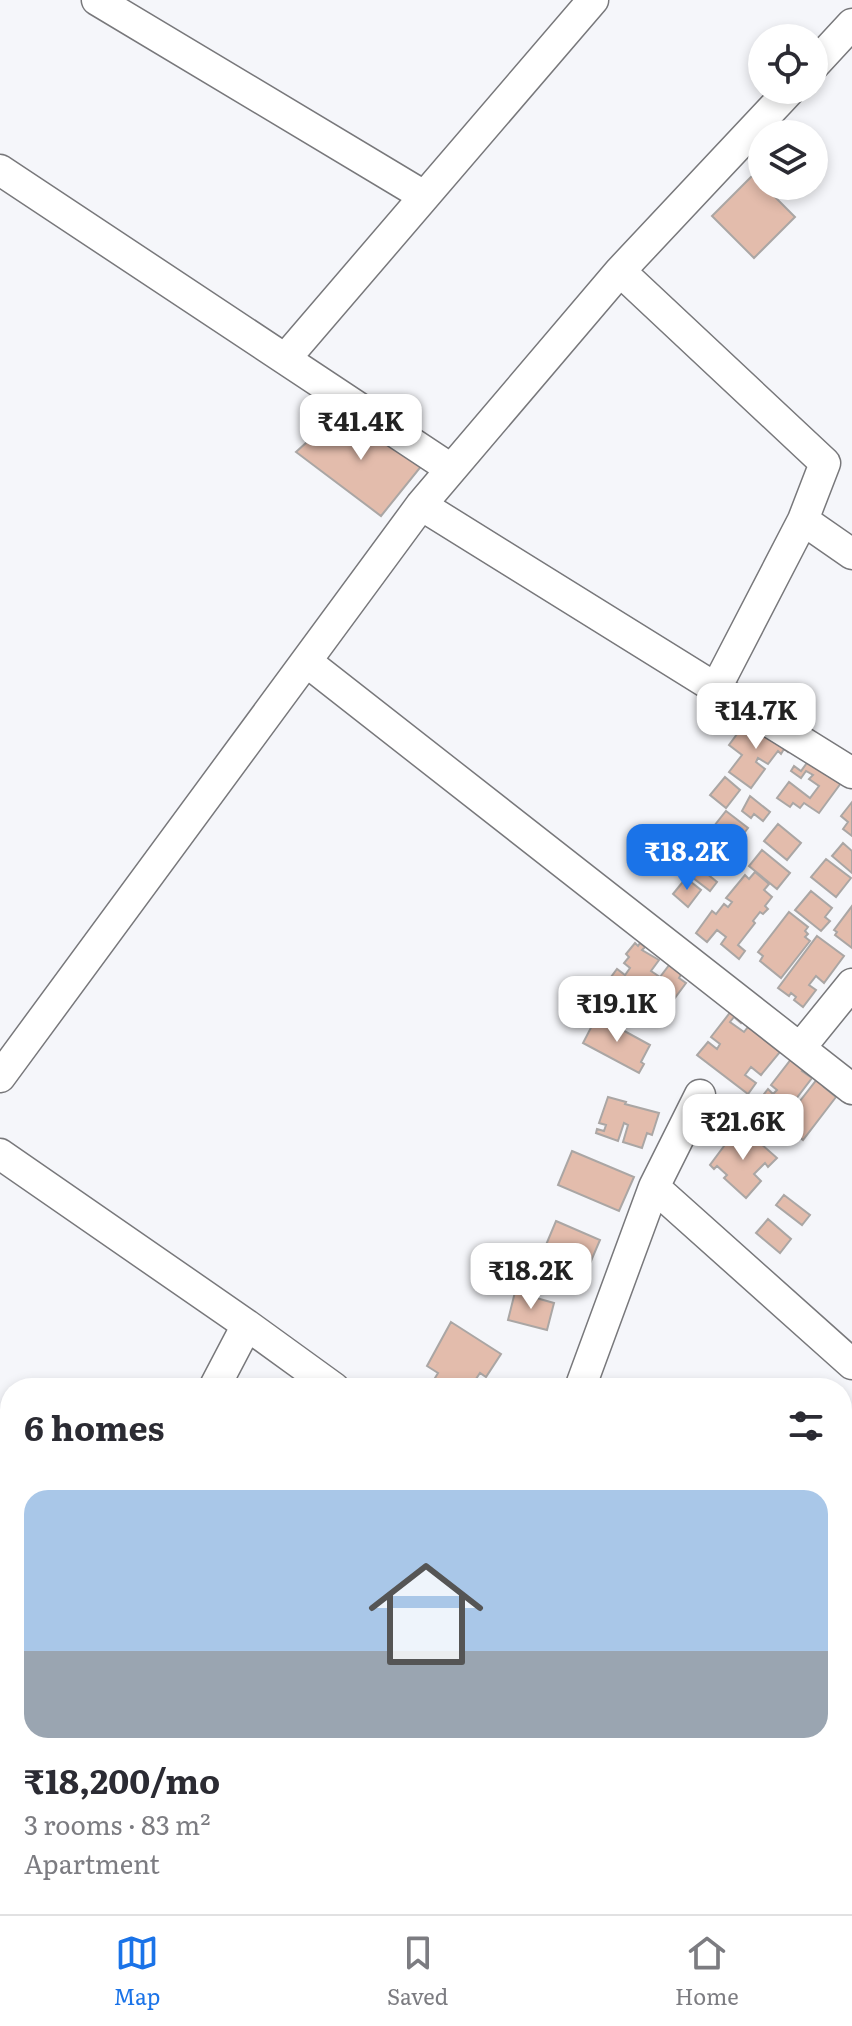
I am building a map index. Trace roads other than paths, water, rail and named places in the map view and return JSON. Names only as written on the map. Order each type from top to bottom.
[{"type":"street","points":[[97,0],[424,196]]},
{"type":"street","points":[[285,359],[593,0]]},
{"type":"street","points":[[828,50],[852,24]]},
{"type":"street","points":[[0,1077],[421,505],[620,271],[777,104]]},
{"type":"street","points":[[0,170],[451,469]]},
{"type":"street","points":[[620,271],[825,463],[803,520],[716,688]]},
{"type":"street","points":[[421,505],[852,773]]},
{"type":"street","points":[[803,520],[852,554]]},
{"type":"street","points":[[307,662],[852,1089]]},
{"type":"street","points":[[800,1048],[852,984]]},
{"type":"street","points":[[584,1378],[654,1187],[700,1095]]},
{"type":"street","points":[[0,1154],[320,1378]]},
{"type":"street","points":[[654,1187],[852,1364]]},
{"type":"street","points":[[219,1378],[247,1325]]}]
